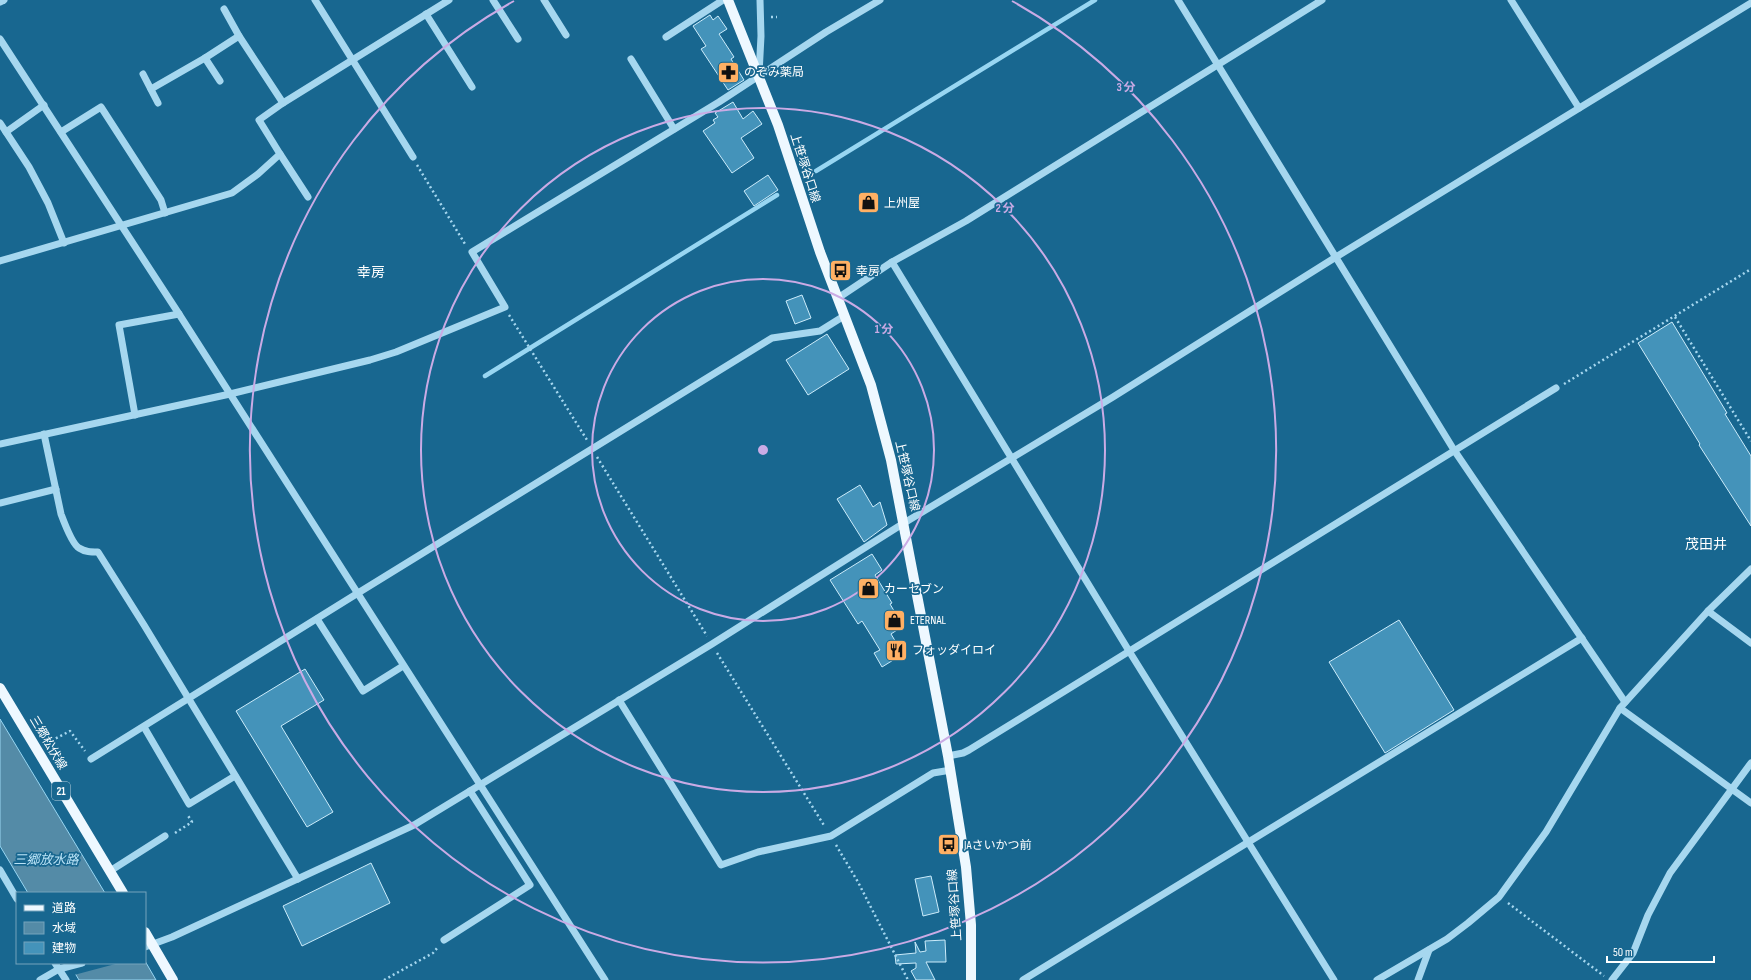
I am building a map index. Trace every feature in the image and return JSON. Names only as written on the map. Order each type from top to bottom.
[{"type":"main road","name":"上笹塚谷口線","points":[[728,0],[778,124],[808,218],[870,385],[891,460],[948,756],[966,867],[971,925],[972,980]]},
{"type":"main road","name":"三郷松伏線","points":[[0,688],[122,892]]},
{"type":"main road","points":[[146,936],[149,946],[173,980]]},
{"type":"street","points":[[0,2],[4,0]]},
{"type":"street","points":[[315,0],[413,157]]},
{"type":"street","points":[[493,0],[518,39]]},
{"type":"street","points":[[544,0],[566,35]]},
{"type":"street","points":[[666,37],[723,0]]},
{"type":"street","points":[[759,76],[761,36],[760,0]]},
{"type":"street","points":[[0,444],[230,394],[370,360],[396,352],[504,307],[472,252],[674,129],[826,32],[880,0]]},
{"type":"street","points":[[1178,0],[1454,450],[1626,702]]},
{"type":"street","points":[[838,298],[921,244],[966,221],[1322,0]]},
{"type":"street","points":[[1511,0],[1579,108]]},
{"type":"street","points":[[308,197],[259,120],[282,103],[446,1]]},
{"type":"street","points":[[149,946],[414,825],[712,644],[904,523],[1120,393],[1336,257],[1751,3]]},
{"type":"street","points":[[224,9],[239,36],[282,103]]},
{"type":"street","points":[[426,14],[472,87]]},
{"type":"street","points":[[151,90],[239,36]]},
{"type":"street","points":[[0,39],[179,314],[358,593],[403,666],[481,785],[602,979]]},
{"type":"street","points":[[205,58],[220,81]]},
{"type":"street","points":[[631,59],[674,129]]},
{"type":"street","points":[[143,74],[158,103]]},
{"type":"street","points":[[6,132],[44,105]]},
{"type":"street","points":[[61,132],[101,107],[161,200],[165,213]]},
{"type":"street","points":[[0,123],[29,167],[45,197],[64,243]]},
{"type":"street","points":[[0,261],[232,193],[254,177],[280,154]]},
{"type":"street","points":[[892,262],[1129,651],[1334,980]]},
{"type":"street","points":[[135,415],[119,325],[179,314]]},
{"type":"street","points":[[91,759],[772,338],[820,331],[844,316]]},
{"type":"street","points":[[948,756],[963,753],[969,750],[1556,388]]},
{"type":"street","points":[[44,434],[65,526],[78,548],[87,552],[98,552],[298,879]]},
{"type":"street","points":[[0,503],[56,489]]},
{"type":"street","points":[[1377,980],[1468,924],[1499,897],[1546,832],[1620,708],[1708,610],[1751,569]]},
{"type":"street","points":[[1708,610],[1751,643]]},
{"type":"street","points":[[317,619],[363,691],[403,666]]},
{"type":"street","points":[[1023,980],[1582,638]]},
{"type":"street","points":[[619,700],[721,866],[758,852],[831,836],[933,773],[950,770]]},
{"type":"street","points":[[1620,708],[1751,803]]},
{"type":"street","points":[[144,727],[189,804],[235,776]]},
{"type":"street","points":[[1611,980],[1633,953],[1648,915],[1670,873],[1751,763]]},
{"type":"street","points":[[444,940],[530,885],[470,791]]},
{"type":"street","points":[[110,871],[165,836]]},
{"type":"street","points":[[516,864],[526,858]]},
{"type":"street","points":[[0,870],[16,897]]},
{"type":"street","points":[[1418,980],[1428,950]]},
{"type":"street","points":[[40,980],[57,966],[77,964]]},
{"type":"street","points":[[57,966],[66,980]]},
{"type":"path","points":[[413,157],[468,249],[472,252]]},
{"type":"path","points":[[1556,388],[1751,269]]},
{"type":"path","points":[[504,307],[712,644],[770,741],[831,836],[858,882],[908,980]]},
{"type":"path","points":[[1675,316],[1751,441]]},
{"type":"path","points":[[36,748],[70,731],[91,759]]},
{"type":"path","points":[[165,836],[168,837],[192,822],[184,809],[189,804]]},
{"type":"path","points":[[1499,897],[1611,980]]},
{"type":"path","points":[[384,980],[433,953],[444,940]]},
{"type":"water","name":"三郷放水路","points":[[0,719],[104,892],[27,892],[0,846]]},
{"type":"water","points":[[146,963],[156,980],[79,980],[70,964],[146,964]]},
{"type":"pier","points":[[68,964],[115,964],[74,975]]},
{"type":"building","points":[[710,15],[713,20],[718,16],[727,29],[719,34],[734,57],[731,59],[744,80],[728,90],[701,49],[706,46],[693,26]]},
{"type":"building","points":[[733,102],[743,119],[753,111],[762,124],[741,138],[754,158],[732,173],[703,131],[715,123],[713,120],[718,117],[715,113]]},
{"type":"building","points":[[768,175],[778,190],[754,206],[744,191]]},
{"type":"building","points":[[802,295],[811,318],[795,324],[786,301]]},
{"type":"building","points":[[1672,322],[1751,456],[1751,526],[1699,445],[1700,444],[1638,343]]},
{"type":"building","points":[[827,334],[849,369],[808,395],[786,360]]},
{"type":"building","points":[[860,485],[873,507],[880,502],[887,525],[864,542],[837,499]]},
{"type":"building","points":[[872,554],[882,570],[875,575],[892,603],[890,604],[903,626],[891,634],[903,654],[882,667],[874,653],[880,650],[862,621],[858,624],[830,580]]},
{"type":"building","points":[[1399,620],[1454,710],[1385,753],[1329,662]]},
{"type":"building","points":[[305,669],[324,700],[281,726],[333,812],[307,827],[236,711]]},
{"type":"building","points":[[371,863],[390,903],[302,946],[283,906]]},
{"type":"building","points":[[931,876],[939,912],[923,916],[915,879]]},
{"type":"building","points":[[945,940],[946,962],[926,962],[935,980],[916,980],[911,971],[916,968],[916,963],[896,964],[895,955],[916,953],[915,942],[920,952],[926,951],[925,941]]},
{"type":"waterway","points":[[816,171],[1095,0]]},
{"type":"waterway","points":[[485,376],[777,195]]},
{"type":"place","name":"のぞみ薬局","points":[[729,72]]},
{"type":"place","name":"上州屋","points":[[869,203]]},
{"type":"place","name":"幸房","points":[[841,271]]},
{"type":"place","name":"カーセブン","points":[[868,589]]},
{"type":"place","name":"ETERNAL","points":[[894,620]]},
{"type":"place","name":"フォッダイロイ","points":[[896,650]]},
{"type":"place","name":"JAさいかつ前","points":[[949,845]]},
{"type":"district","name":"幸房","points":[[371,272]]},
{"type":"district","name":"茂田井","points":[[1706,544]]}]
